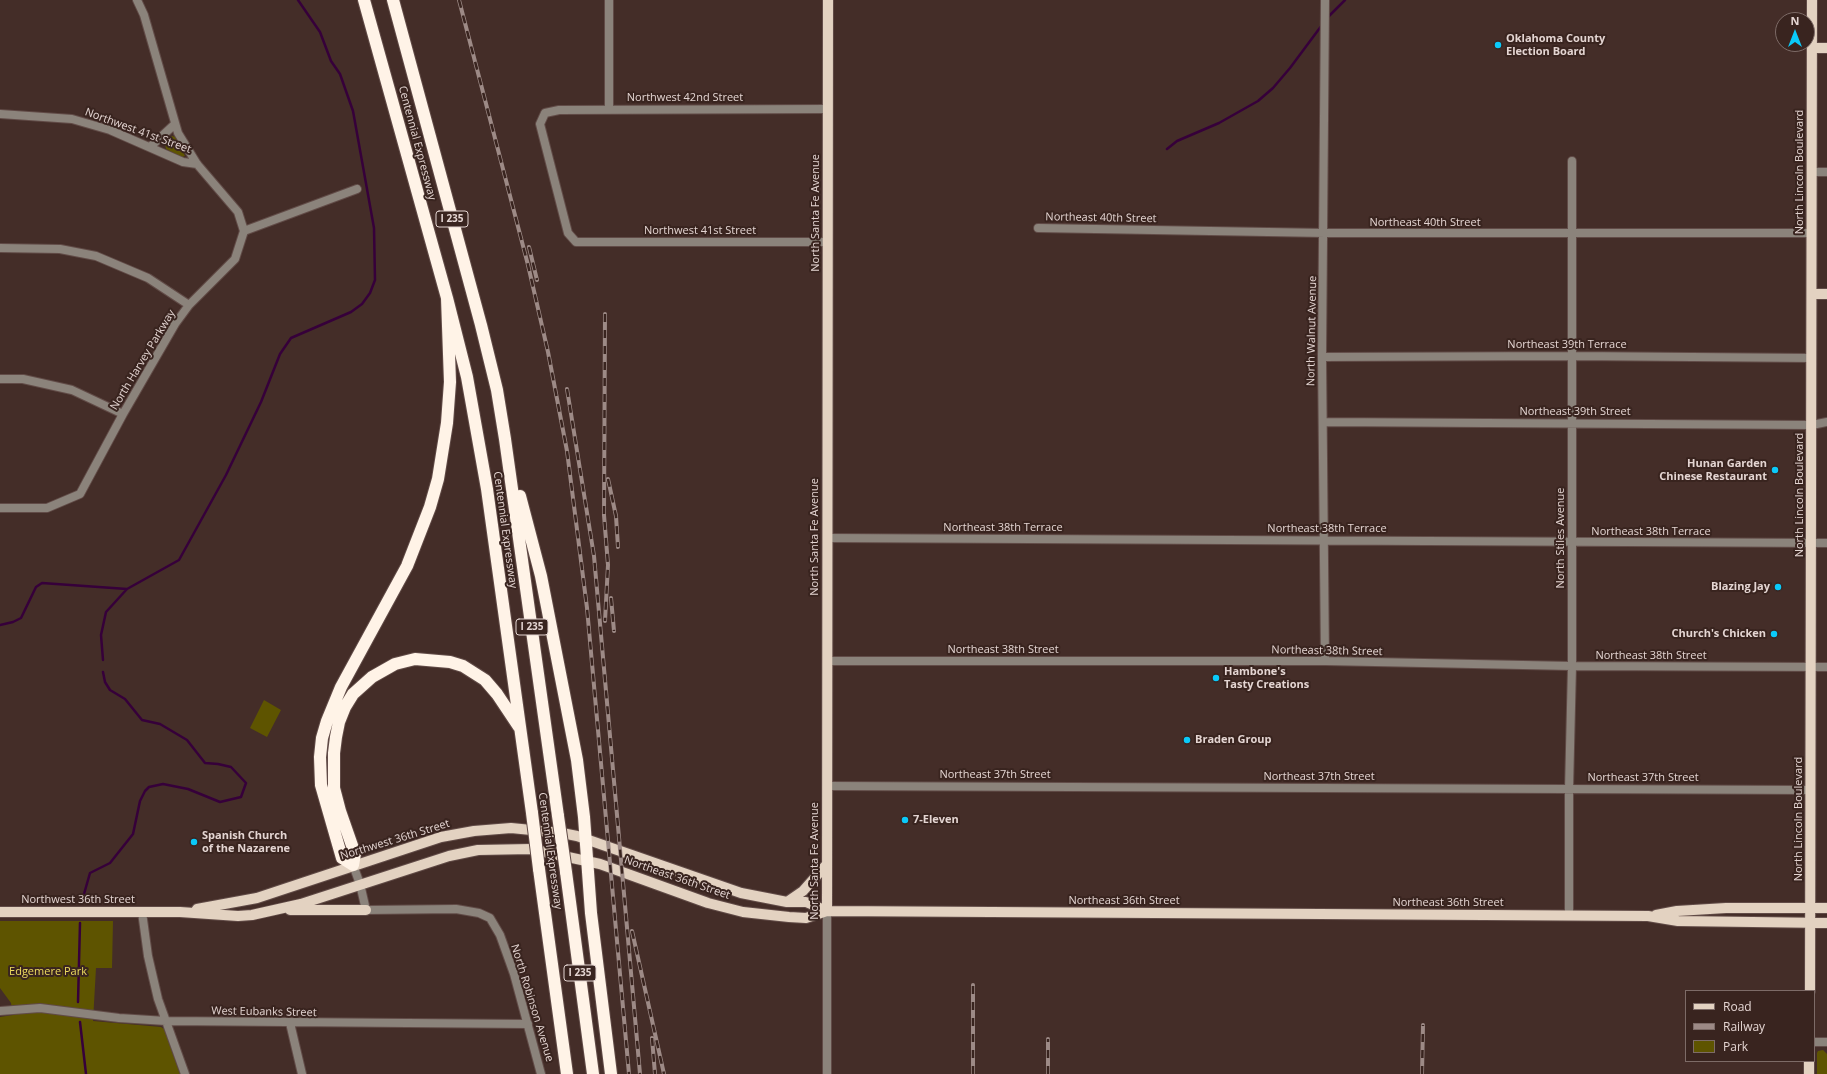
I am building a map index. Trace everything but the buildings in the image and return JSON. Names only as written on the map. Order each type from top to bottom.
[{"type":"highway","name":"Centennial Expressway","points":[[364,0],[447,298],[467,377],[477,430],[532,813],[567,1074]]},
{"type":"highway","name":"Centennial Expressway","points":[[393,0],[482,325],[497,390],[594,1074]]},
{"type":"highway","points":[[447,298],[450,382],[447,423],[438,479],[430,507],[407,566],[341,687],[326,721],[322,738],[320,774],[323,796],[342,858],[354,865],[355,854],[340,811],[334,788],[334,753],[339,722],[353,694],[362,684],[384,669],[404,662],[426,659],[450,662],[463,666],[485,680],[498,694],[519,727]]},
{"type":"highway","points":[[505,439],[541,576],[572,733],[586,838],[591,913],[611,1074]]},
{"type":"main road","name":"North Santa Fe Avenue","points":[[827,911],[828,0]]},
{"type":"main road","name":"North Lincoln Boulevard","points":[[1812,0],[1812,12]]},
{"type":"main road","points":[[1815,48],[1827,48]]},
{"type":"main road","name":"North Lincoln Boulevard","points":[[1810,990],[1812,667],[1812,52]]},
{"type":"main road","points":[[1812,294],[1827,294]]},
{"type":"main road","name":"Northwest 36th Street","points":[[180,912],[257,898],[441,837],[474,831],[524,829],[562,832],[586,838],[735,891],[787,902],[806,902],[827,911]]},
{"type":"main road","name":"Northwest 36th Street","points":[[0,912],[180,912],[238,916],[280,910],[449,856],[478,850],[532,849],[587,861]]},
{"type":"main road","name":"Northeast 36th Street","points":[[587,861],[609,867],[708,903],[743,912],[806,918],[827,911],[1648,916],[1678,921],[1827,923]]},
{"type":"main road","points":[[787,902],[803,891],[827,864]]},
{"type":"main road","name":"Northeast 36th Street","points":[[1648,916],[1677,911],[1726,908],[1827,908]]},
{"type":"main road","points":[[280,910],[366,910]]},
{"type":"main road","points":[[1810,1062],[1810,1074]]},
{"type":"street","points":[[137,0],[144,15],[175,124],[197,164],[238,212],[244,231],[357,189]]},
{"type":"street","points":[[609,110],[610,0]]},
{"type":"street","name":"North Walnut Avenue","points":[[1325,0],[1325,233],[1322,357],[1325,662]]},
{"type":"street","name":"Northwest 42nd Street","points":[[574,240],[568,233],[541,134],[540,124],[543,115],[552,110],[828,109]]},
{"type":"street","name":"Northwest 41st Street","points":[[0,114],[72,119],[110,130],[183,162],[197,164]]},
{"type":"street","points":[[150,147],[175,124]]},
{"type":"street","name":"North Stiles Avenue","points":[[1569,916],[1569,789],[1572,666],[1572,161]]},
{"type":"street","points":[[1812,172],[1827,172]]},
{"type":"street","name":"Northeast 40th Street","points":[[1038,228],[1325,233],[1812,234]]},
{"type":"street","name":"North Harvey Parkway","points":[[0,508],[47,508],[80,494],[123,414],[175,324],[189,305],[235,258],[244,231]]},
{"type":"street","name":"Northwest 41st Street","points":[[574,240],[583,243],[828,242]]},
{"type":"street","points":[[0,248],[60,249],[96,256],[148,278],[189,305]]},
{"type":"street","name":"Northeast 39th Terrace","points":[[1322,357],[1572,356],[1812,358]]},
{"type":"street","points":[[0,379],[24,379],[72,390],[123,414]]},
{"type":"street","name":"Northeast 39th Street","points":[[1323,422],[1572,422],[1812,425],[1827,422]]},
{"type":"street","name":"Northeast 38th Terrace","points":[[827,538],[1325,540],[1571,543],[1827,543]]},
{"type":"street","name":"Northeast 38th Street","points":[[827,661],[1325,662],[1572,666],[1827,667]]},
{"type":"street","name":"Northeast 37th Street","points":[[827,786],[1811,790]]},
{"type":"street","points":[[354,865],[366,910]]},
{"type":"street","name":"North Robinson Avenue","points":[[366,910],[461,910],[479,913],[490,918],[501,939],[528,1024],[541,1074]]},
{"type":"street","name":"North Santa Fe Avenue","points":[[827,911],[827,1074]]},
{"type":"street","points":[[142,912],[148,956],[166,1021],[185,1074]]},
{"type":"street","name":"West Eubanks Street","points":[[0,1011],[27,1008],[65,1010],[88,1015],[166,1021],[528,1024]]},
{"type":"street","points":[[290,1023],[302,1074]]},
{"type":"street","points":[[1815,1042],[1827,1042]]},
{"type":"green space","points":[[172,136],[175,137],[185,156],[182,157],[166,149],[165,144]]},
{"type":"green space","points":[[264,700],[281,710],[267,737],[250,728]]},
{"type":"green space","name":"Edgemere Park","points":[[0,921],[113,921],[112,968],[96,968],[93,1021],[161,1027],[164,1029],[180,1074],[0,1074],[0,1017],[13,1015],[11,1003],[0,988]]},
{"type":"green space","points":[[1823,1050],[1827,1054],[1827,1074],[1817,1074],[1817,1053],[1818,1051]]},
{"type":"waterway","points":[[103,660],[101,635],[106,612],[127,589],[179,560],[226,475],[261,402],[280,354],[291,338],[351,312],[362,304],[370,293],[375,280],[374,228],[353,111],[340,74],[331,61],[320,32],[298,0]]},
{"type":"waterway","points":[[1327,18],[1345,0]]},
{"type":"waterway","points":[[1167,149],[1177,141],[1219,123],[1258,101],[1273,88],[1290,68],[1322,25]]},
{"type":"waterway","points":[[0,625],[13,622],[21,618],[36,587],[42,583],[127,589]]},
{"type":"waterway","points":[[82,901],[90,873],[110,863],[133,834],[140,801],[145,791],[149,787],[163,784],[188,789],[220,802],[241,797],[246,783],[231,767],[205,763],[187,740],[160,724],[142,720],[125,699],[110,690],[105,682],[103,672]]},
{"type":"waterway","points":[[78,1002],[80,923]]},
{"type":"waterway","points":[[80,1022],[86,1074]]},
{"type":"railway","points":[[459,0],[528,265],[548,352],[567,451],[587,608],[629,1074]]},
{"type":"railway","points":[[529,247],[537,280]]},
{"type":"railway","points":[[605,314],[604,515],[608,565],[605,621]]},
{"type":"railway","points":[[567,389],[594,556],[640,1074]]},
{"type":"railway","points":[[608,479],[616,516],[618,547]]},
{"type":"railway","points":[[611,598],[614,631]]},
{"type":"railway","points":[[632,931],[664,1074]]},
{"type":"railway","points":[[973,985],[973,1074]]},
{"type":"railway","points":[[1422,1074],[1423,1025]]},
{"type":"railway","points":[[652,1038],[655,1074]]},
{"type":"railway","points":[[1048,1039],[1048,1074]]},
{"type":"place","name":"Oklahoma County Election Board","points":[[1498,45]]},
{"type":"place","name":"Hunan Garden Chinese Restaurant","points":[[1775,470]]},
{"type":"place","name":"Blazing Jay","points":[[1778,587]]},
{"type":"place","name":"Church's Chicken","points":[[1774,634]]},
{"type":"place","name":"Hambone's Tasty Creations","points":[[1216,678]]},
{"type":"place","name":"Braden Group","points":[[1187,740]]},
{"type":"place","name":"7-Eleven","points":[[905,820]]},
{"type":"place","name":"Spanish Church of the Nazarene","points":[[194,842]]}]
